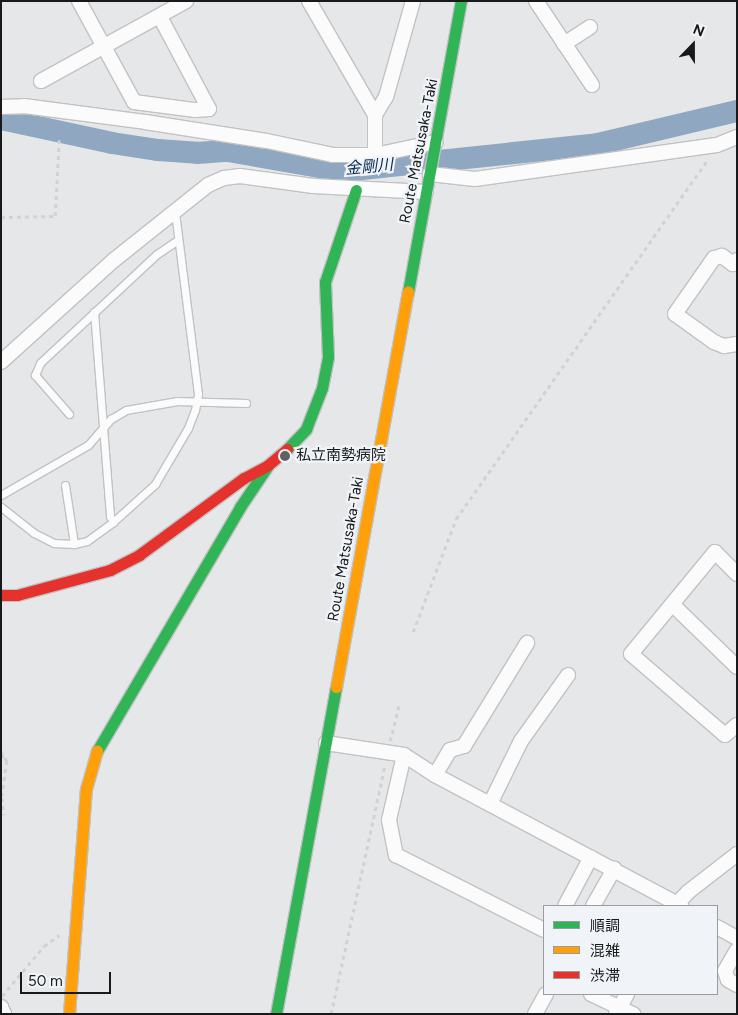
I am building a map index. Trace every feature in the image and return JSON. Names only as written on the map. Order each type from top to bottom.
[{"type":"street","points":[[79,1],[134,102],[195,110],[209,109],[160,17]]},
{"type":"street","points":[[41,81],[186,1]]},
{"type":"street","points":[[309,1],[376,116]]},
{"type":"street","points":[[375,155],[376,116],[386,97],[413,1]]},
{"type":"street","name":"Route Matsusaka-Taki","points":[[276,1014],[461,1]]},
{"type":"street","points":[[536,1],[592,85]]},
{"type":"street","points":[[564,44],[590,27]]},
{"type":"street","points":[[1,107],[24,106],[145,122],[267,141],[333,155],[375,155],[435,146]]},
{"type":"street","points":[[430,172],[475,179],[717,145],[737,137]]},
{"type":"street","points":[[1,362],[114,260],[208,185],[224,178],[240,176],[356,190],[426,192]]},
{"type":"street","points":[[1,595],[17,595],[110,570],[139,555],[244,478],[268,465],[294,444],[306,429],[322,388],[328,357],[325,282],[356,190]]},
{"type":"street","points":[[737,260],[733,264],[722,256],[714,258],[674,314],[714,342],[724,346],[737,344]]},
{"type":"street","points":[[69,1014],[86,789],[94,757],[104,734],[240,507],[268,465]]},
{"type":"street","points":[[737,574],[715,552],[631,654],[725,735],[737,725]]},
{"type":"street","points":[[673,605],[737,667]]},
{"type":"street","points":[[435,775],[450,750],[464,746],[527,642]]},
{"type":"street","points":[[490,804],[521,741],[568,675]]},
{"type":"street","points":[[326,743],[404,755],[435,775],[614,869],[676,905]]},
{"type":"street","points":[[404,755],[389,820],[396,855],[543,929]]},
{"type":"street","points":[[679,905],[737,854]]},
{"type":"street","points":[[566,905],[591,857]]},
{"type":"street","points":[[595,905],[614,869]]},
{"type":"street","points":[[718,928],[737,938]]},
{"type":"street","points":[[737,950],[724,972],[728,980],[737,985]]},
{"type":"street","points":[[535,1014],[545,995]]},
{"type":"street","points":[[593,995],[618,1011],[633,1014]]},
{"type":"street","points":[[618,1011],[626,995]]},
{"type":"street","points":[[1,1007],[4,1014]]},
{"type":"lane","points":[[1,507],[34,533],[54,543],[74,544],[87,541],[113,522],[155,484],[188,428],[198,394],[174,211]]},
{"type":"lane","points":[[69,414],[35,375],[40,364],[157,254],[178,240]]},
{"type":"lane","points":[[94,312],[110,516],[113,522]]},
{"type":"lane","points":[[1,495],[88,445],[111,419],[126,410],[177,401],[246,403]]},
{"type":"lane","points":[[65,485],[74,544]]},
{"type":"path","points":[[1,217],[56,216],[59,140]]},
{"type":"path","points":[[413,632],[456,519],[717,145]]},
{"type":"path","points":[[331,1014],[398,704]]},
{"type":"path","points":[[1,751],[8,761],[2,798],[4,815]]},
{"type":"path","points":[[1,758],[4,754]]},
{"type":"path","points":[[1,1007],[2,995],[44,946],[77,922]]},
{"type":"waterway","name":"金剛川","points":[[1,119],[112,143],[158,150],[197,153],[228,151],[343,171],[598,144],[737,111]]},
{"type":"traffic: fast","points":[[408,292],[461,1]]},
{"type":"traffic: fast","points":[[287,449],[306,429],[322,388],[328,357],[325,282],[356,190]]},
{"type":"traffic: fast","points":[[97,751],[240,507],[267,467]]},
{"type":"traffic: fast","points":[[276,1014],[336,687]]},
{"type":"traffic: slow","points":[[336,687],[408,292]]},
{"type":"traffic: slow","points":[[69,1014],[86,789],[97,751]]},
{"type":"traffic: jam","points":[[1,595],[17,595],[110,570],[139,555],[244,478],[268,465],[287,449]]},
{"type":"place","name":"私立南勢病院","points":[[285,456]]}]
